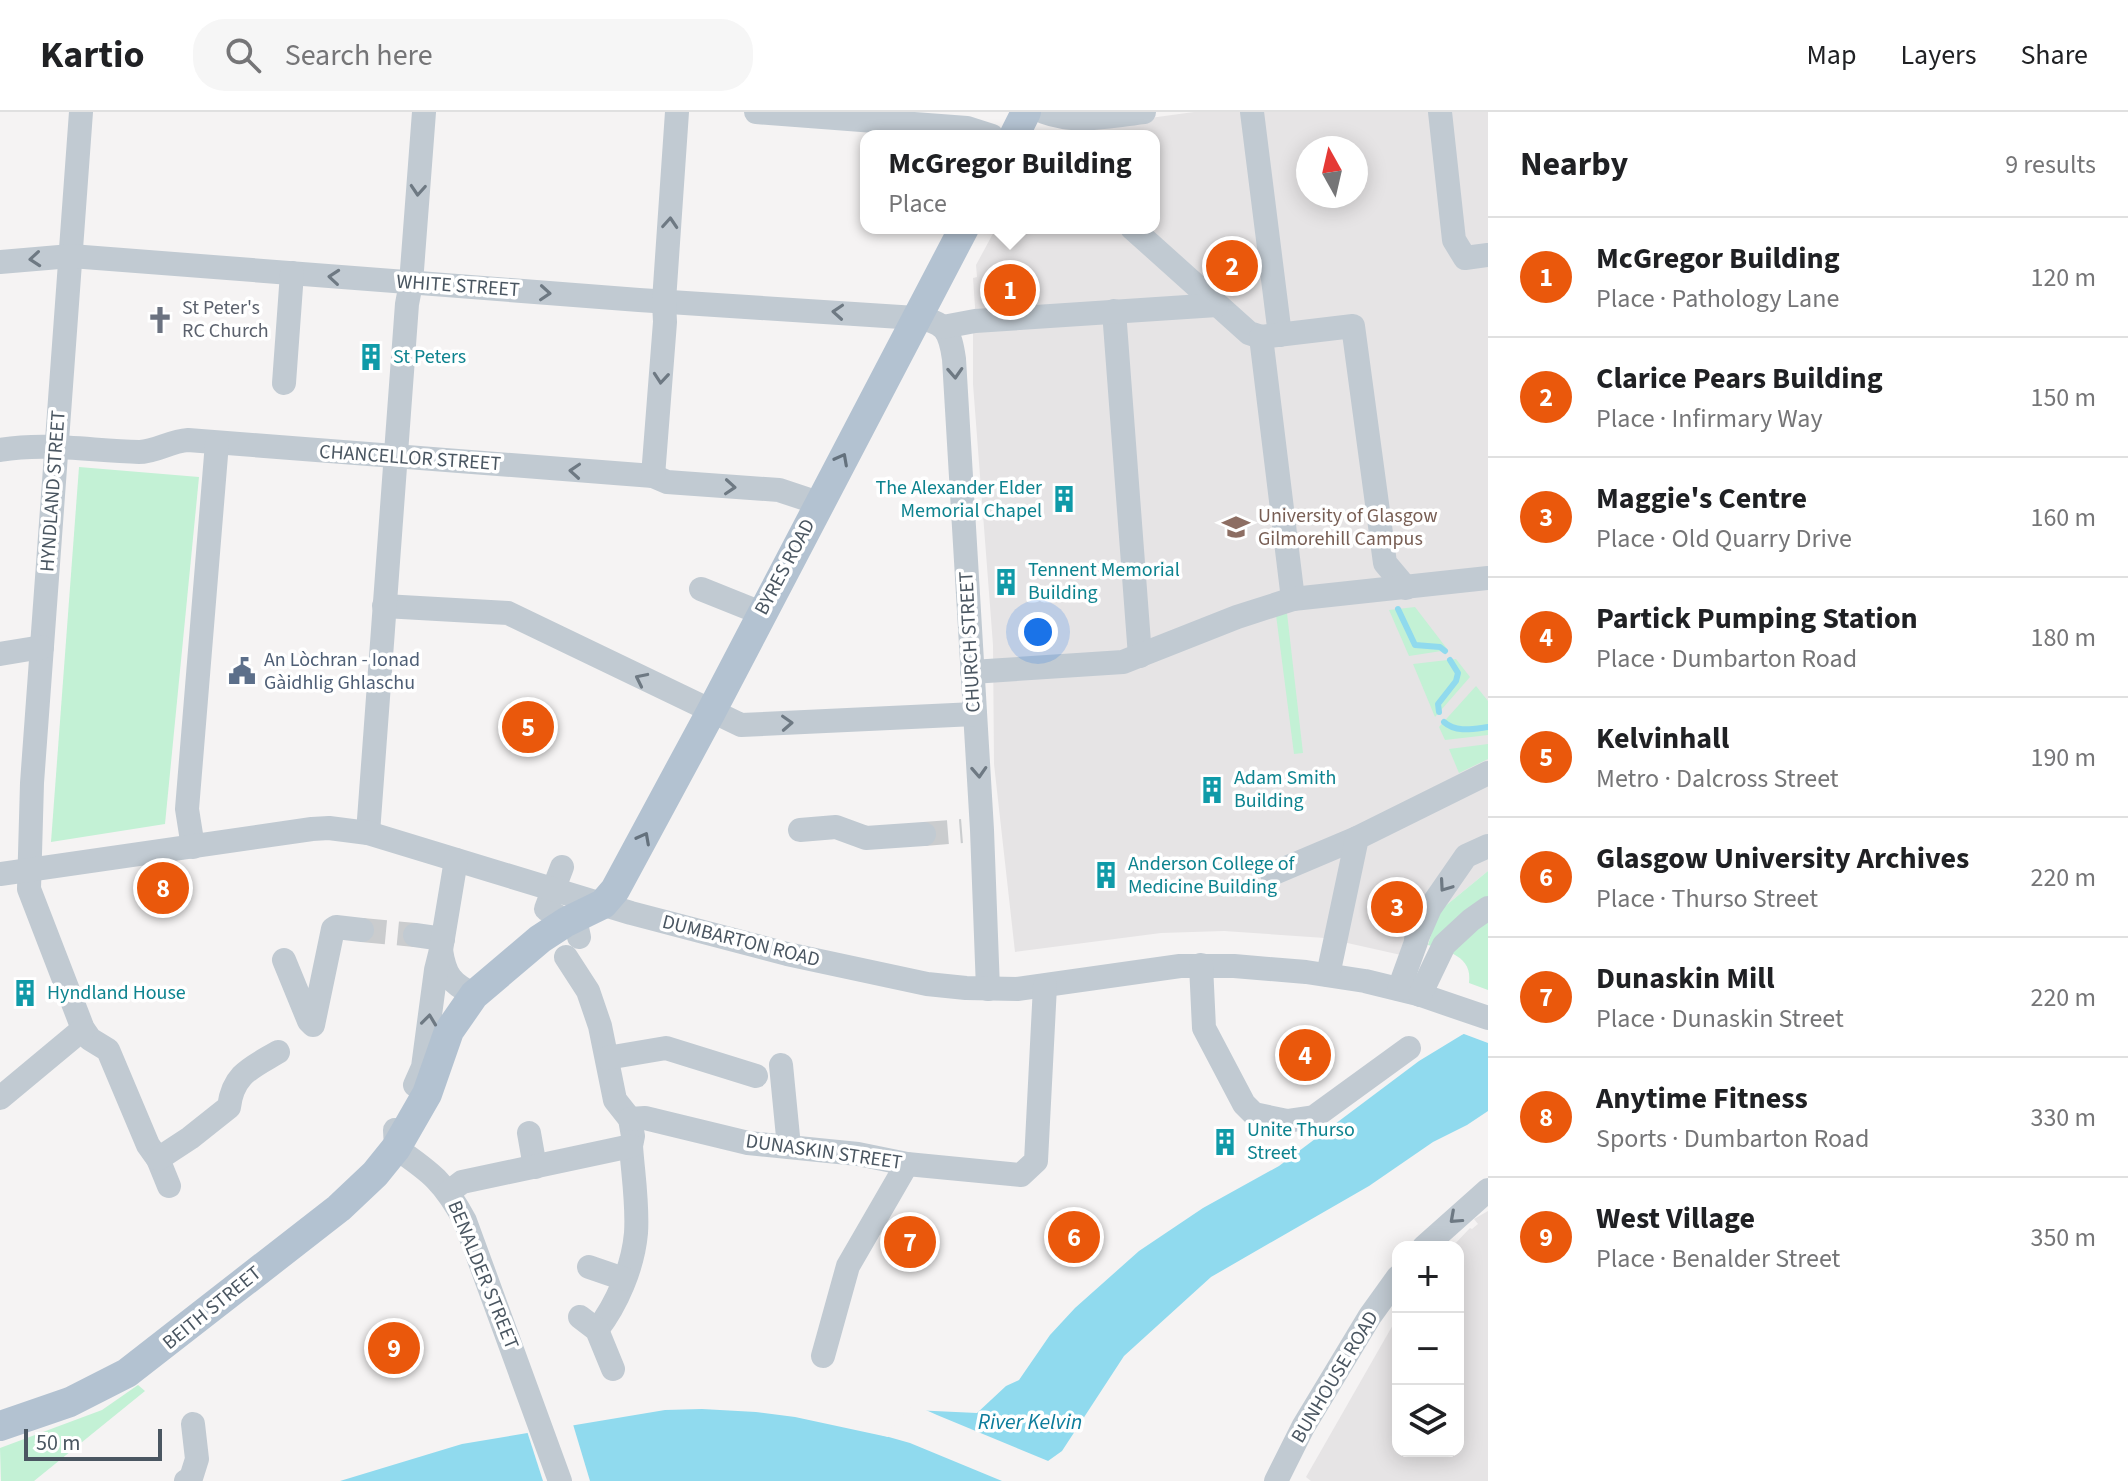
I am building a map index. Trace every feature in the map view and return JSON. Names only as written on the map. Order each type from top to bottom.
[{"type":"main road","name":"BYRES ROAD","points":[[603,904],[624,876],[818,503],[930,323],[962,234]]},
{"type":"main road","name":"BEITH STREET","points":[[0,1426],[70,1402],[146,1361],[339,1208],[375,1174],[396,1148],[427,1094],[449,1031],[474,995],[517,957],[570,938],[603,904]]},
{"type":"street","name":"HYNDLAND STREET","points":[[81,112],[32,783],[29,889],[83,1029]]},
{"type":"street","points":[[368,833],[394,457],[424,112]]},
{"type":"street","points":[[653,476],[677,112]]},
{"type":"street","points":[[756,112],[1015,130]]},
{"type":"street","points":[[1044,112],[1077,119],[1144,112]]},
{"type":"street","points":[[1252,112],[1293,599]]},
{"type":"street","points":[[1440,112],[1454,240],[1476,257]]},
{"type":"street","points":[[1139,234],[1249,333],[1270,336],[1353,326],[1385,563],[1406,588]]},
{"type":"street","name":"WHITE STREET","points":[[0,262],[71,256],[930,323],[1217,305]]},
{"type":"street","points":[[284,383],[292,273]]},
{"type":"street","points":[[1114,311],[1140,656]]},
{"type":"street","name":"CHURCH STREET","points":[[930,323],[952,343],[954,359],[975,714],[972,831],[988,989]]},
{"type":"street","name":"CHANCELLOR STREET","points":[[0,450],[30,445],[143,452],[177,441],[217,443],[653,476],[667,482],[779,490],[818,503]]},
{"type":"street","points":[[193,847],[187,809],[217,443]]},
{"type":"street","points":[[972,672],[1123,662],[1237,617],[1293,599],[1488,578]]},
{"type":"street","points":[[701,589],[761,613]]},
{"type":"street","points":[[384,606],[508,613],[741,725],[975,714]]},
{"type":"street","points":[[0,654],[42,647]]},
{"type":"street","points":[[1272,874],[1357,838],[1488,773]]},
{"type":"street","points":[[800,830],[836,827],[866,838],[924,834]]},
{"type":"street","name":"DUMBARTON ROAD","points":[[0,874],[329,828],[368,833],[456,860],[558,877],[603,904],[717,936],[927,984],[988,989],[1045,986],[1201,965],[1328,975],[1410,992],[1483,1016]]},
{"type":"street","points":[[1328,975],[1357,838]]},
{"type":"street","points":[[1410,992],[1416,941],[1430,908],[1466,856],[1488,846]]},
{"type":"street","points":[[396,1148],[394,1132],[423,1067],[436,970],[456,860]]},
{"type":"street","points":[[558,877],[546,909],[570,938],[600,1026],[615,1100],[630,1119],[633,1136],[636,1233],[630,1265],[616,1300],[588,1324],[613,1369]]},
{"type":"street","points":[[1410,992],[1444,945],[1488,908]]},
{"type":"street","points":[[284,960],[313,1025],[333,929],[362,930]]},
{"type":"street","points":[[415,935],[442,944]]},
{"type":"street","points":[[442,944],[445,972],[461,988],[474,995]]},
{"type":"street","points":[[1201,965],[1204,1028],[1244,1104],[1254,1114],[1287,1121],[1314,1117],[1409,1048]]},
{"type":"street","name":"DUNASKIN STREET","points":[[630,1119],[645,1118],[748,1143],[1021,1175],[1036,1161],[1045,986]]},
{"type":"street","points":[[0,1098],[83,1029],[90,1039],[108,1050],[169,1186]]},
{"type":"street","points":[[607,1058],[666,1048],[756,1076]]},
{"type":"street","points":[[158,1159],[229,1107],[234,1084],[247,1070],[278,1052]]},
{"type":"street","points":[[781,1065],[789,1147]]},
{"type":"street","points":[[529,1133],[535,1167]]},
{"type":"street","points":[[449,1192],[462,1182],[631,1146]]},
{"type":"street","name":"BENALDER STREET","points":[[396,1148],[431,1173],[449,1192],[465,1221],[560,1481]]},
{"type":"street","points":[[823,1356],[848,1266],[907,1164]]},
{"type":"street","points":[[1431,1241],[1488,1190]]},
{"type":"street","points":[[589,1267],[624,1279]]},
{"type":"street","name":"BUNHOUSE ROAD","points":[[1276,1481],[1303,1427],[1392,1285]]},
{"type":"street","points":[[186,1481],[191,1478],[197,1459],[193,1424]]},
{"type":"shaded area","name":"University of Glasgow Gilmorehill Campus","points":[[1194,112],[1488,112],[1488,871],[1438,912],[1428,945],[1416,942],[1401,955],[1325,938],[1224,931],[1161,933],[1015,952],[994,764],[993,645],[973,384],[973,278],[977,277],[976,265],[993,234],[1160,234],[1160,130],[1062,130]]},
{"type":"shaded area","points":[[1488,1211],[1488,1481],[1311,1481],[1306,1477],[1392,1326],[1392,1457],[1464,1457],[1464,1241],[1458,1241],[1478,1224],[1474,1219]]},
{"type":"green space","points":[[79,467],[199,477],[165,824],[51,842]]},
{"type":"green space","points":[[1415,607],[1448,650],[1409,656],[1389,610]]},
{"type":"green space","points":[[1287,613],[1303,753],[1294,754],[1276,615]]},
{"type":"green space","points":[[1456,659],[1470,677],[1435,717],[1413,664]]},
{"type":"green space","points":[[1476,686],[1488,701],[1488,735],[1445,740],[1439,727]]},
{"type":"green space","points":[[1488,744],[1488,759],[1459,773],[1449,749]]},
{"type":"green space","points":[[1488,871],[1488,990],[1469,983],[1467,967],[1457,956],[1428,945],[1438,912]]},
{"type":"green space","points":[[138,1385],[145,1391],[34,1481],[1,1481],[0,1448],[102,1410]]},
{"type":"water","name":"River Kelvin","points":[[1488,1019],[1488,1111],[1433,1142],[1369,1186],[1211,1277],[1124,1356],[1062,1451],[1020,1481],[340,1481],[462,1444],[665,1410],[756,1412],[888,1437],[913,1410],[977,1413],[1006,1386],[1019,1380],[1050,1335],[1075,1308],[1139,1251],[1203,1208],[1279,1166],[1419,1061]]},
{"type":"pier","points":[[1488,1015],[1488,1043],[1464,1034],[1452,1036]]},
{"type":"pier","points":[[917,1406],[1053,1463],[1027,1481],[1002,1481],[910,1443],[857,1428],[887,1433],[911,1407]]},
{"type":"pier","points":[[572,1421],[590,1481],[543,1481],[526,1428]]},
{"type":"waterway","points":[[1398,609],[1415,645],[1440,647],[1445,651]]},
{"type":"waterway","points":[[1439,712],[1438,704],[1456,681],[1458,673],[1450,660]]},
{"type":"waterway","points":[[1444,722],[1459,729],[1488,727]]},
{"type":"tunnel","points":[[924,834],[962,831]]},
{"type":"tunnel","points":[[362,930],[415,935]]},
{"type":"place","name":"Clarice Pears Building","points":[[1232,266]]},
{"type":"place","name":"McGregor Building","points":[[1010,290]]},
{"type":"place","name":"St Peter's RC Church","points":[[160,320]]},
{"type":"place","name":"St Peters","points":[[371,357]]},
{"type":"place","name":"The Alexander Elder Memorial Chapel","points":[[1064,499]]},
{"type":"place","name":"University of Glasgow Gilmorehill Campus","points":[[1236,527]]},
{"type":"place","name":"Tennent Memorial Building","points":[[1006,582]]},
{"type":"place","name":"An Lòchran - Ionad Gàidhlig Ghlaschu","points":[[242,671]]},
{"type":"place","name":"Kelvinhall","points":[[528,727]]},
{"type":"place","name":"Adam Smith Building","points":[[1212,790]]},
{"type":"place","name":"Anderson College of Medicine Building","points":[[1106,875]]},
{"type":"place","name":"Anytime Fitness","points":[[163,888]]},
{"type":"place","name":"Maggie's Centre","points":[[1397,907]]},
{"type":"place","name":"Hyndland House","points":[[25,993]]},
{"type":"place","name":"Partick Pumping Station","points":[[1305,1055]]},
{"type":"place","name":"Unite Thurso Street","points":[[1225,1142]]},
{"type":"place","name":"Glasgow University Archives","points":[[1074,1237]]},
{"type":"place","name":"Dunaskin Mill","points":[[910,1242]]},
{"type":"place","name":"West Village","points":[[394,1348]]}]
